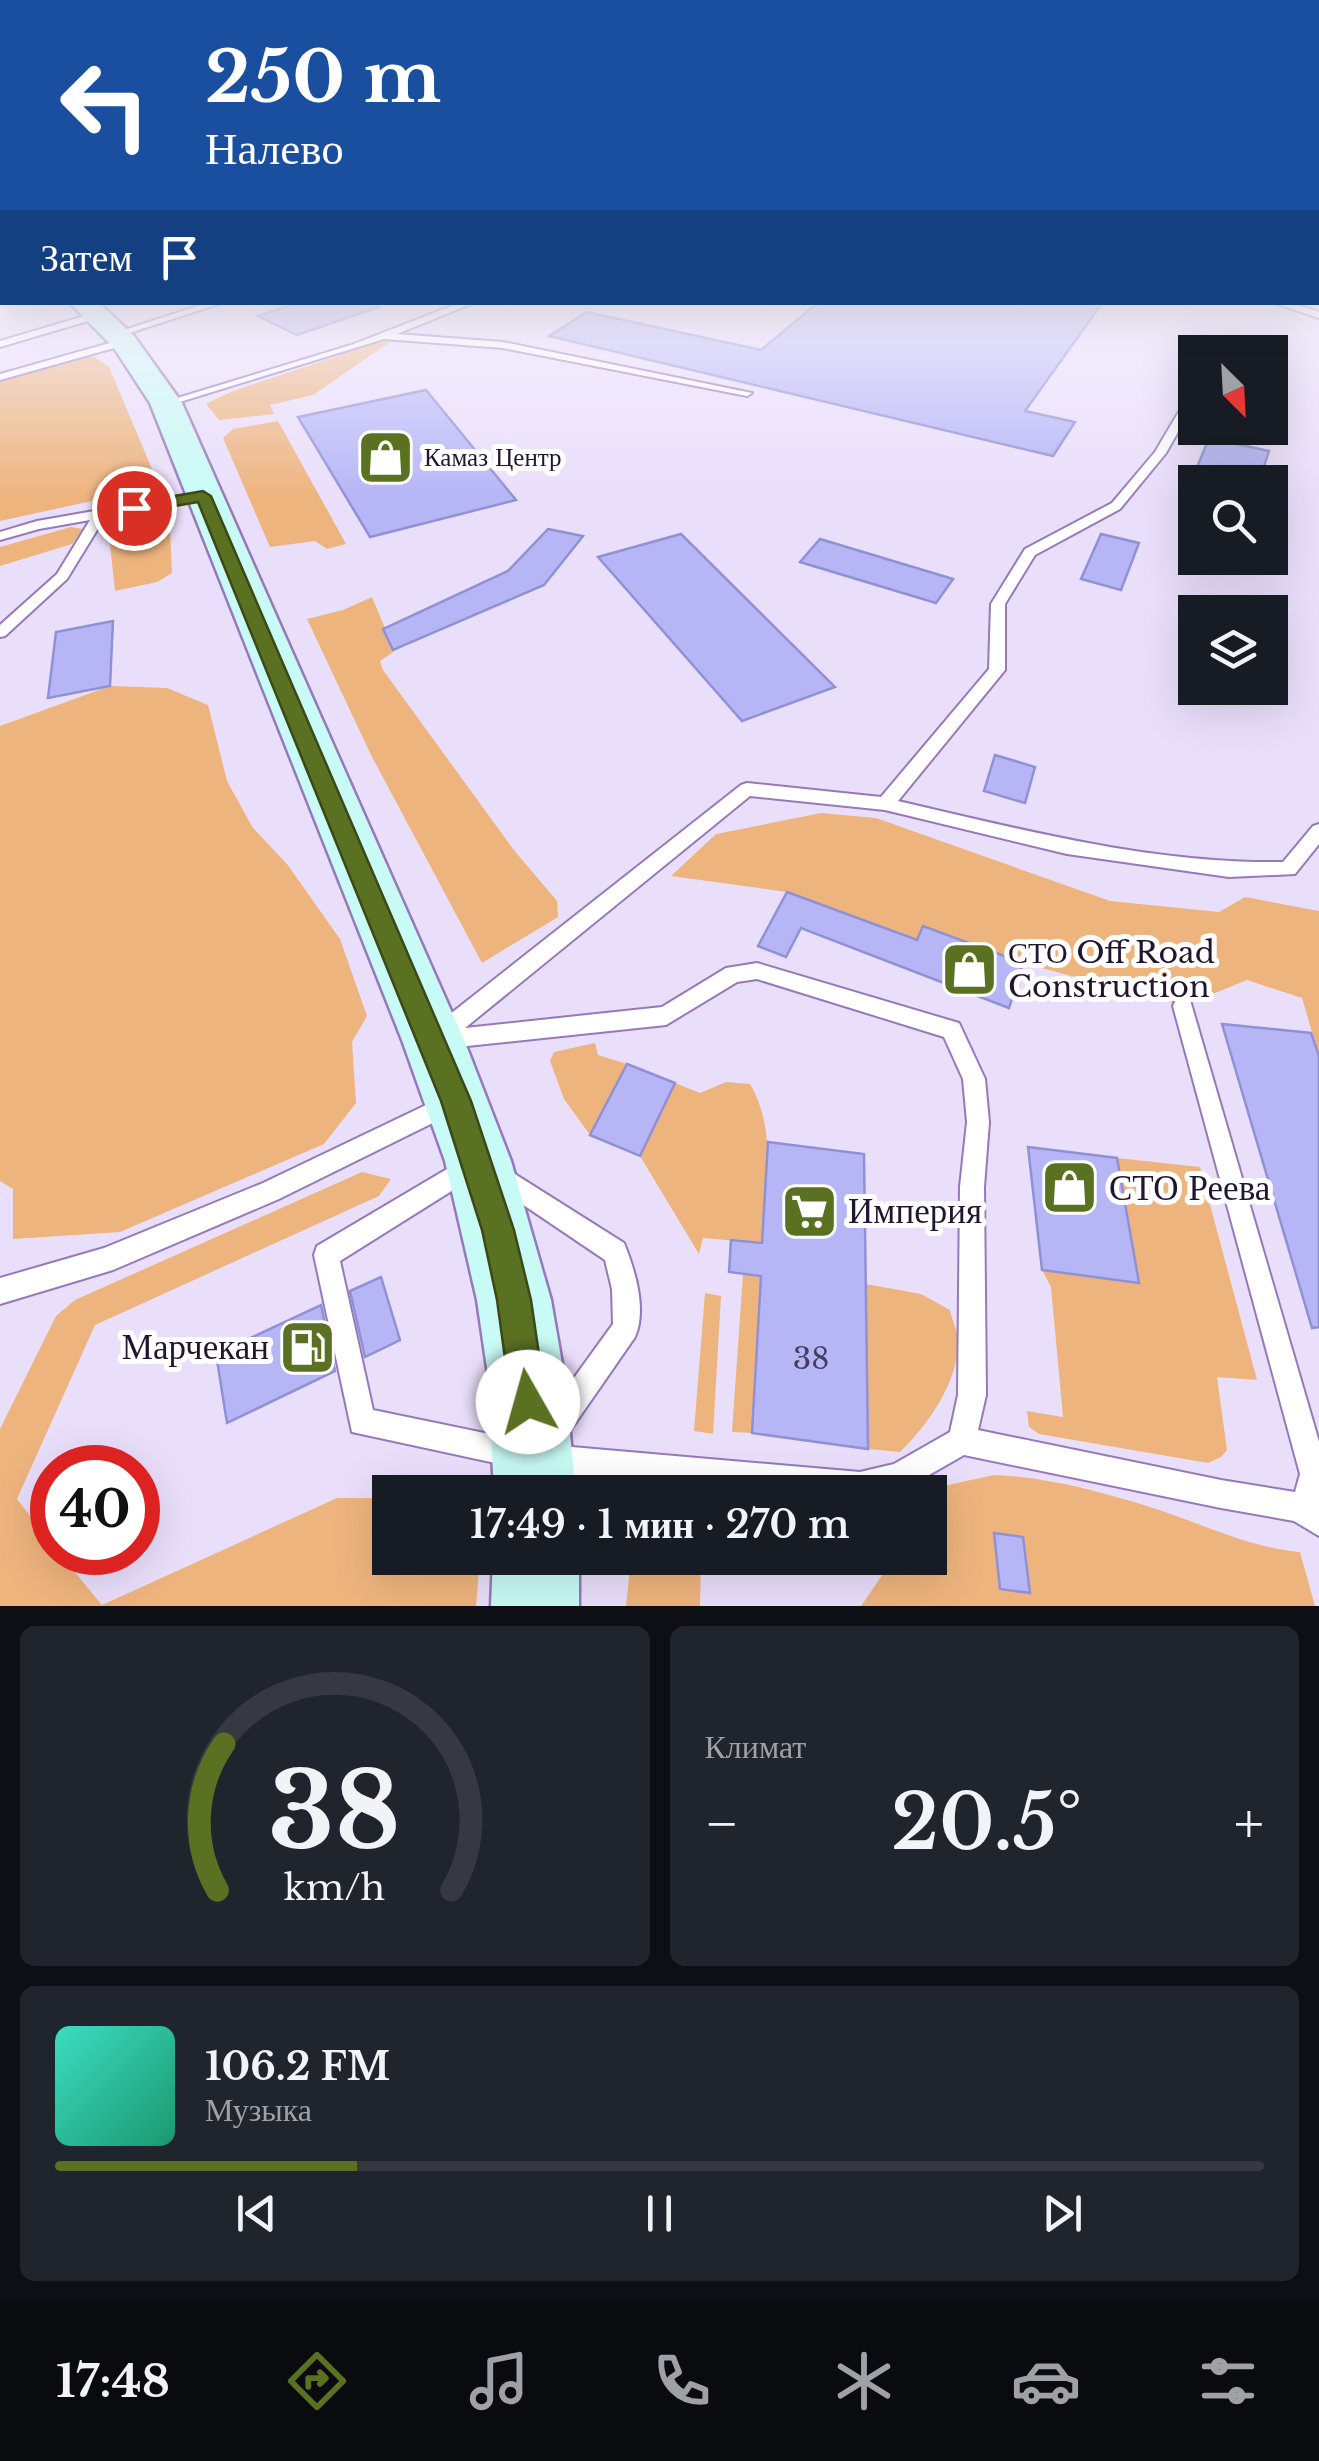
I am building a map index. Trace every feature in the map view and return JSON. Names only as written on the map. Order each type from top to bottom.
[{"type":"street","points":[[124,348],[166,402],[456,1101],[478,1162],[514,1300],[534,1475]]},
{"type":"street","points":[[535,1606],[536,1575]]},
{"type":"lane","points":[[0,377],[56,348]]},
{"type":"lane","points":[[166,402],[343,348]]},
{"type":"lane","points":[[517,348],[747,394]]},
{"type":"lane","points":[[885,804],[997,670],[998,604],[1030,552],[1116,506],[1160,453],[1178,422]]},
{"type":"lane","points":[[0,536],[203,496]]},
{"type":"lane","points":[[0,633],[62,576],[100,514]]},
{"type":"lane","points":[[433,1040],[747,789],[885,804],[1067,847],[1229,870],[1288,869],[1319,830]]},
{"type":"lane","points":[[433,1040],[666,1016],[733,974],[757,972],[951,1030],[974,1079],[978,1122],[972,1188],[972,1394],[962,1441]]},
{"type":"lane","points":[[902,1475],[962,1441],[1310,1514],[1314,1474],[1183,1006]]},
{"type":"lane","points":[[0,1291],[104,1261],[271,1191],[456,1101]]},
{"type":"lane","points":[[478,1162],[614,1252],[624,1289],[626,1328],[534,1475],[362,1422],[326,1255],[478,1162]]},
{"type":"shaded area","points":[[361,348],[381,348],[313,395],[270,405],[274,414],[219,420],[206,404],[233,391]]},
{"type":"shaded area","points":[[95,357],[109,367],[152,469],[138,491],[0,521],[0,382]]},
{"type":"shaded area","points":[[278,421],[346,544],[327,549],[315,541],[270,547],[223,438],[233,429]]},
{"type":"shaded area","points":[[117,519],[161,519],[170,529],[172,573],[157,582],[115,591],[108,527]]},
{"type":"shaded area","points":[[71,527],[83,529],[72,544],[0,566],[0,547]]},
{"type":"shaded area","points":[[372,597],[385,628],[402,646],[380,661],[383,670],[513,849],[557,901],[558,917],[482,963],[371,755],[307,619],[343,610]]},
{"type":"shaded area","points":[[110,686],[167,688],[208,705],[227,781],[253,828],[287,864],[340,939],[367,1016],[352,1042],[356,1103],[324,1144],[120,1232],[13,1239],[13,1189],[0,1181],[0,726]]},
{"type":"shaded area","points":[[821,813],[876,818],[1110,901],[1219,912],[1245,897],[1319,911],[1319,1056],[1302,998],[1247,980],[1183,1006],[1023,963],[924,926],[917,940],[787,892],[671,876],[716,834]]},
{"type":"shaded area","points":[[595,1043],[598,1055],[627,1064],[590,1135],[564,1099],[550,1061],[554,1052]]},
{"type":"shaded area","points":[[726,1082],[750,1084],[764,1121],[768,1161],[762,1243],[703,1238],[699,1254],[640,1156],[675,1083],[700,1093]]},
{"type":"shaded area","points":[[1117,1158],[1200,1167],[1257,1380],[1217,1377],[1227,1450],[1208,1463],[1039,1434],[1029,1427],[1027,1411],[1063,1417],[1051,1287],[1042,1270],[1139,1282]]},
{"type":"shaded area","points":[[362,1172],[391,1179],[379,1196],[95,1325],[41,1445],[30,1445],[30,1470],[17,1499],[30,1516],[30,1575],[77,1575],[102,1605],[337,1498],[372,1498],[372,1575],[479,1575],[476,1606],[0,1606],[0,1429],[56,1316],[75,1300]]},
{"type":"shaded area","points":[[743,1274],[761,1276],[752,1433],[732,1432]]},
{"type":"shaded area","points":[[866,1284],[921,1294],[950,1310],[957,1333],[957,1356],[947,1387],[921,1429],[900,1452],[868,1449]]},
{"type":"shaded area","points":[[705,1293],[721,1296],[713,1434],[694,1431]]},
{"type":"shaded area","points":[[994,1475],[1034,1479],[1095,1491],[1243,1540],[1300,1552],[1315,1606],[861,1606],[882,1575],[947,1575],[947,1485]]},
{"type":"shaded area","points":[[629,1575],[701,1575],[700,1606],[626,1606]]},
{"type":"building","points":[[599,348],[1070,348],[1025,411],[1075,422],[1053,456]]},
{"type":"building","points":[[426,390],[516,500],[370,537],[298,417]]},
{"type":"building","points":[[1206,445],[1241,445],[1269,451],[1264,465],[1198,465]]},
{"type":"building","points":[[548,529],[583,536],[544,585],[393,650],[383,629],[508,571]]},
{"type":"building","points":[[681,534],[835,687],[742,721],[598,557]]},
{"type":"building","points":[[1101,534],[1139,543],[1121,590],[1081,579]]},
{"type":"building","points":[[820,539],[953,579],[936,603],[800,562]]},
{"type":"building","points":[[113,621],[110,686],[48,698],[56,632]]},
{"type":"building","points":[[995,755],[1035,767],[1025,803],[984,791]]},
{"type":"building","points":[[787,892],[917,940],[923,926],[1023,963],[1009,1008],[801,928],[786,957],[758,946]]},
{"type":"building","points":[[1222,1024],[1311,1033],[1319,1056],[1319,1327],[1312,1328]]},
{"type":"building","points":[[627,1064],[675,1083],[640,1156],[590,1135]]},
{"type":"building","points":[[768,1142],[864,1154],[868,1449],[752,1433],[761,1276],[729,1272],[731,1240],[762,1243]]},
{"type":"building","points":[[1028,1147],[1117,1158],[1139,1283],[1042,1270]]},
{"type":"building","points":[[381,1277],[400,1340],[365,1357],[350,1291]]},
{"type":"building","name":"Марчекан","points":[[321,1305],[335,1371],[227,1423],[216,1354]]},
{"type":"building","points":[[994,1533],[1023,1537],[1030,1593],[1000,1589]]},
{"type":"place","name":"Камаз Центр","points":[[385,457]]},
{"type":"place","name":"СТО Off Road Construction","points":[[969,970]]},
{"type":"place","name":"СТО Реева","points":[[1070,1188]]},
{"type":"place","name":"Империя","points":[[809,1211]]},
{"type":"place","name":"Марчекан","points":[[308,1347]]},
{"type":"route","points":[[134,508],[203,496],[433,1040],[478,1162],[514,1300],[528,1402]]}]
